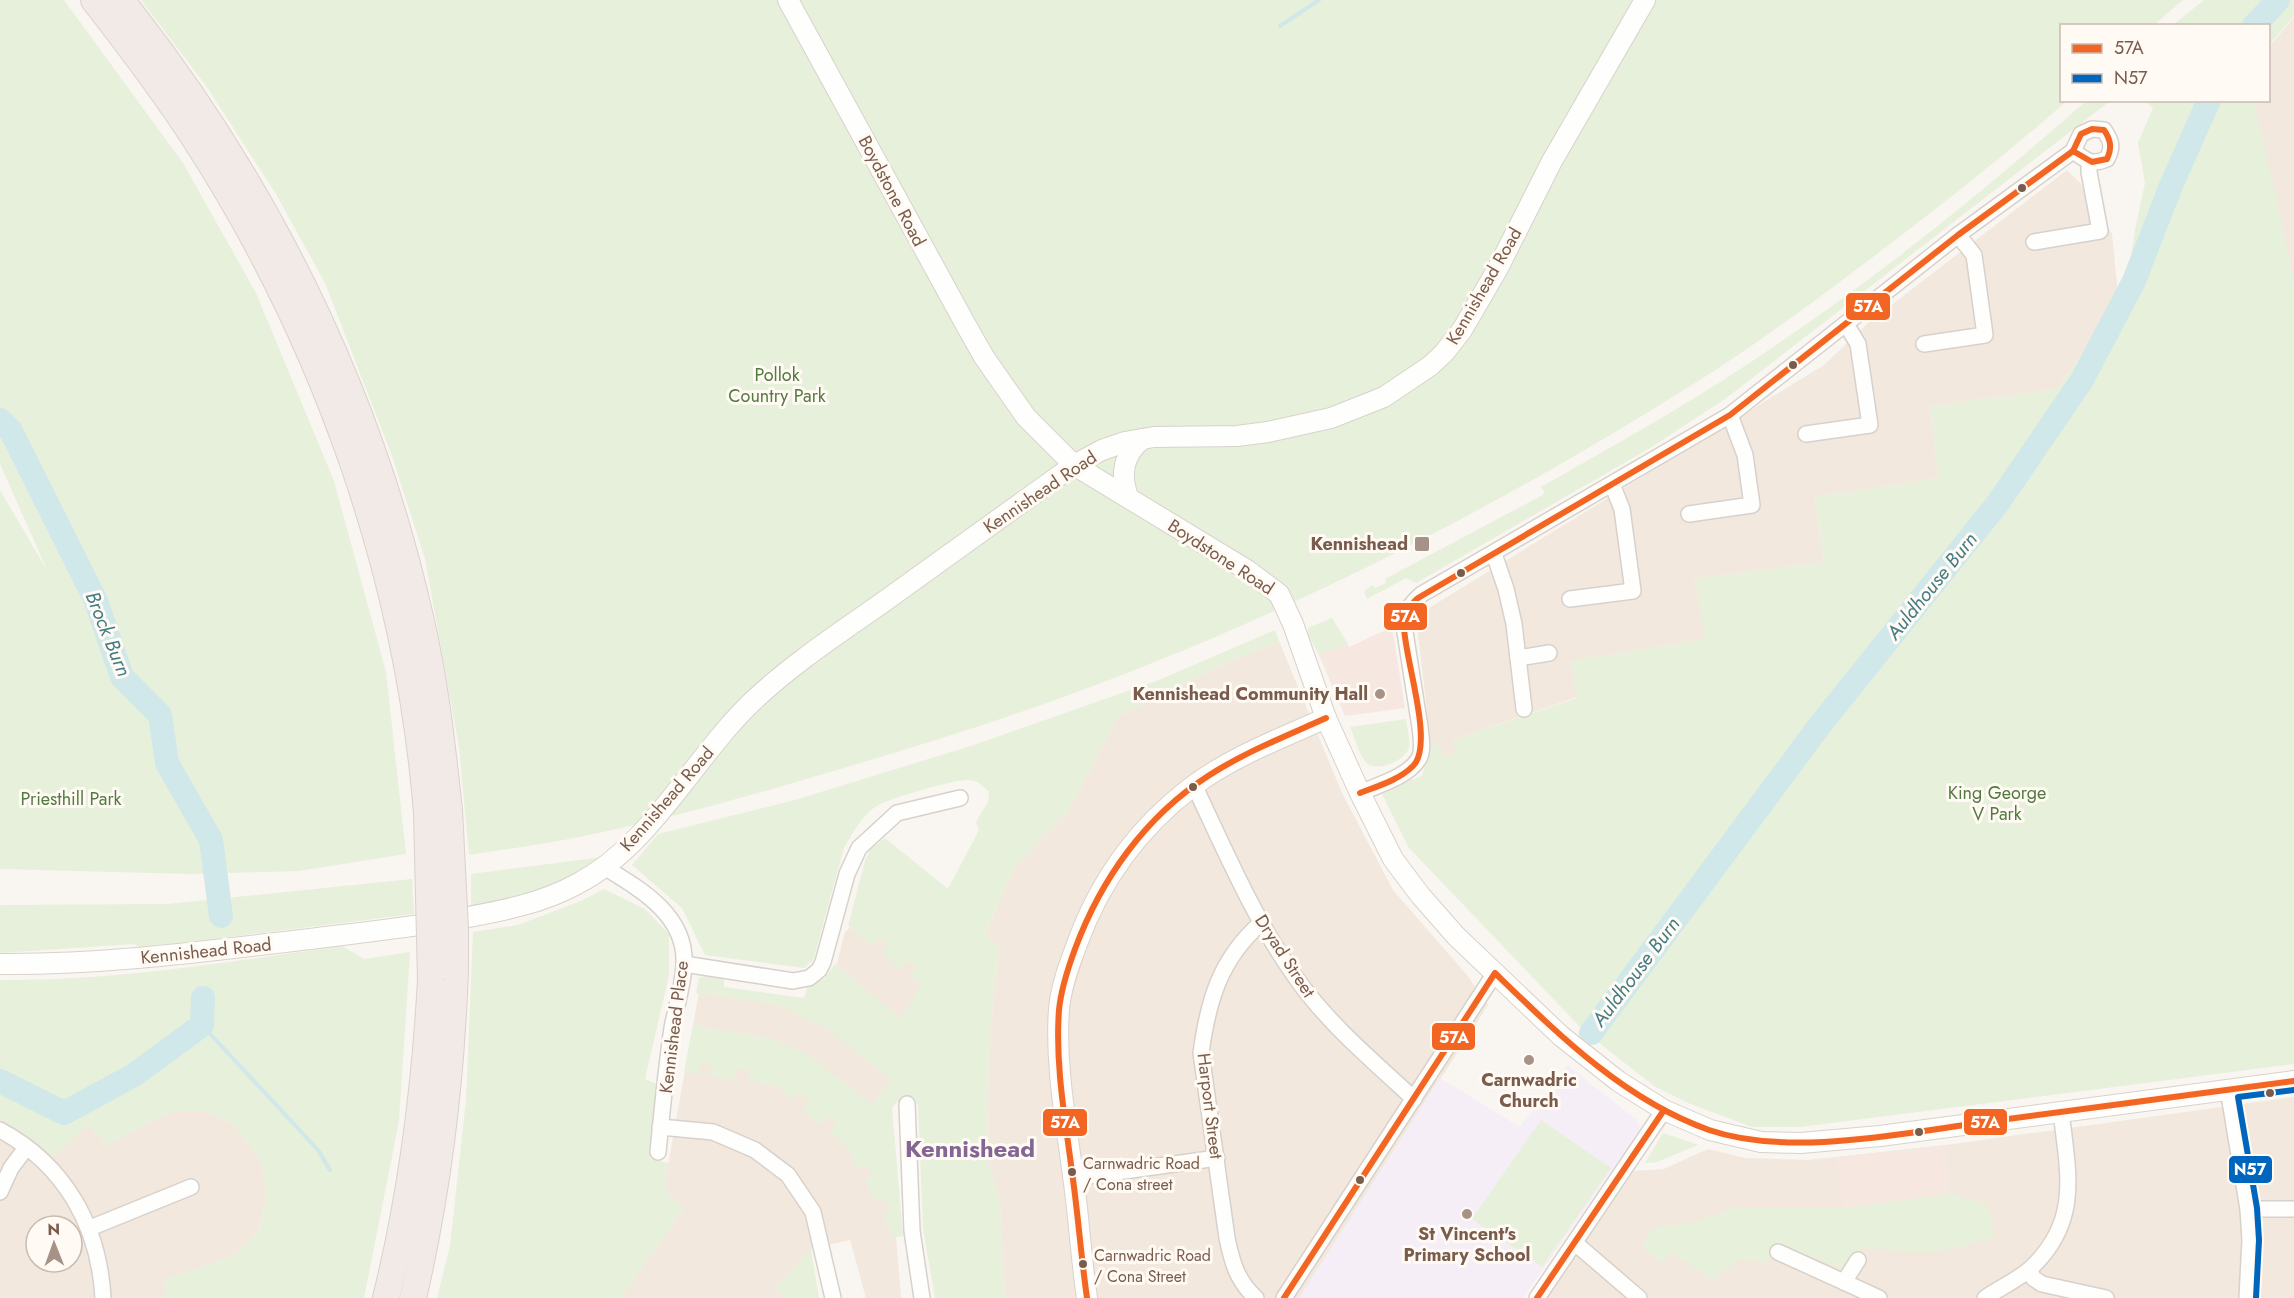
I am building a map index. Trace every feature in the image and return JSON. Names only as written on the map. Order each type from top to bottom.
[{"type":"highway","points":[[94,0],[154,78],[214,169],[272,271],[318,369],[364,496],[395,606],[438,811],[455,929],[453,1021],[442,1144],[426,1241],[413,1298]]},
{"type":"highway","points":[[121,0],[161,52],[228,148],[284,247],[324,329],[389,498],[420,618],[440,731],[431,980],[427,1054],[415,1152],[404,1219],[386,1298]]},
{"type":"street","name":"Boydstone Road","points":[[788,0],[984,357],[1026,417],[1074,465],[1247,570],[1279,594],[1293,624],[1326,718],[1393,859],[1456,936],[1561,1036],[1618,1081],[1664,1110],[1710,1130],[1761,1142],[1801,1143],[1880,1136],[2294,1081]]},
{"type":"street","name":"Kennishead Road","points":[[0,964],[98,962],[404,928],[474,916],[540,900],[578,884],[622,852],[647,826],[751,703],[772,684],[825,643],[1074,465],[1113,445],[1142,439],[1172,436],[1237,436],[1314,422],[1349,412],[1384,397],[1430,366],[1444,353],[1462,330],[1502,261],[1552,160],[1646,0]]},
{"type":"street","points":[[1360,793],[1408,771],[1420,759],[1422,744],[1404,626],[1406,612],[1411,603],[1422,594],[1730,415],[1958,235],[2073,152],[2081,134],[2092,129],[2104,130],[2112,147],[2106,159],[2096,163],[2089,162],[2073,152]]},
{"type":"street","points":[[2034,242],[2100,231],[2089,162]]},
{"type":"street","points":[[1924,344],[1985,335],[1974,255],[1958,235]]},
{"type":"street","points":[[1806,434],[1870,425],[1858,344],[1846,324]]},
{"type":"street","points":[[1689,514],[1752,505],[1745,455],[1730,415]]},
{"type":"street","name":"Kennishead Road","points":[[1128,497],[1123,484],[1126,460],[1132,448],[1142,439]]},
{"type":"street","points":[[1570,599],[1633,591],[1622,509],[1612,484]]},
{"type":"street","points":[[1494,554],[1514,624],[1524,709]]},
{"type":"street","points":[[1518,658],[1549,653]]},
{"type":"street","points":[[1087,1298],[1074,1178],[1062,1096],[1059,1009],[1067,970],[1096,897],[1121,858],[1150,823],[1194,785],[1248,754],[1326,718]]},
{"type":"street","name":"Dryad Street","points":[[1194,785],[1261,923],[1298,981],[1344,1035],[1414,1099]]},
{"type":"street","points":[[684,964],[793,981],[809,978],[819,970],[825,956],[847,874],[859,848],[897,813],[960,798]]},
{"type":"street","name":"Kennishead Place","points":[[604,867],[633,885],[664,910],[676,927],[683,948],[684,964],[672,1027],[658,1152]]},
{"type":"street","name":"Harport Street","points":[[1256,1298],[1239,1280],[1233,1265],[1227,1238],[1201,1053],[1211,998],[1223,970],[1244,938],[1261,923]]},
{"type":"street","points":[[1284,1298],[1495,973]]},
{"type":"street","points":[[2228,1089],[2248,1209],[2250,1240],[2247,1298]]},
{"type":"street","points":[[907,1104],[912,1231],[922,1298]]},
{"type":"street","points":[[1537,1298],[1664,1110]]},
{"type":"street","points":[[1985,1298],[2030,1269],[2047,1251],[2066,1214],[2069,1191],[2061,1112]]},
{"type":"street","points":[[660,1127],[713,1132],[755,1150],[788,1175],[813,1212],[834,1298]]},
{"type":"street","points":[[0,1130],[45,1163],[62,1181],[90,1228],[98,1253],[103,1298]]},
{"type":"street","points":[[0,1192],[4,1181],[26,1148]]},
{"type":"street","points":[[1074,1178],[1217,1158]]},
{"type":"street","points":[[90,1228],[191,1187]]},
{"type":"street","points":[[2248,1209],[2294,1209]]},
{"type":"street","points":[[1575,1243],[1639,1298]]},
{"type":"street","points":[[1778,1252],[1879,1298]]},
{"type":"street","points":[[1844,1282],[1857,1260]]},
{"type":"street","points":[[2030,1269],[2033,1278],[2042,1284],[2106,1298]]},
{"type":"shaded area","points":[[2294,17],[2294,285],[2253,102],[2270,102],[2270,46]]},
{"type":"shaded area","points":[[2067,170],[2081,184],[2112,234],[2119,303],[2056,390],[1930,406],[1939,478],[1815,497],[1824,562],[1695,579],[1706,639],[1571,661],[1577,697],[1453,740],[1457,753],[1443,757],[1439,745],[1431,745],[1416,616],[1824,365],[1868,323]]},
{"type":"shaded area","points":[[1392,627],[1405,708],[1345,716],[1319,655],[1348,644],[1349,647]]},
{"type":"shaded area","points":[[1279,641],[1342,793],[1393,890],[1467,975],[1488,1005],[1300,1298],[1005,1298],[1000,1206],[987,1154],[989,1045],[999,947],[985,935],[1013,869],[1069,810],[1118,716],[1215,668]]},
{"type":"shaded area","points":[[862,917],[913,949],[931,988],[885,1105],[901,1298],[866,1298],[850,1240],[811,1249],[775,1289],[785,1298],[621,1298],[684,1208],[664,1188],[700,986],[802,1003],[832,983],[845,932]]},
{"type":"shaded area","name":"St Vincent's Primary School","points":[[1567,1065],[1637,1120],[1640,1130],[1523,1298],[1299,1298],[1440,1078],[1520,1127]]},
{"type":"shaded area","points":[[2294,1097],[2294,1298],[1546,1298],[1634,1171],[1664,1169],[1708,1149],[1745,1158],[1808,1160],[1946,1145]]},
{"type":"shaded area","points":[[178,1111],[207,1111],[234,1125],[262,1161],[267,1196],[258,1232],[232,1257],[164,1280],[166,1298],[0,1298],[0,1119],[22,1133],[89,1125],[107,1145],[164,1115]]},
{"type":"shaded area","points":[[1946,1145],[1949,1194],[1843,1208],[1837,1157]]},
{"type":"green space","name":"Priesthill Park","points":[[0,0],[64,0],[183,163],[256,293],[334,481],[386,672],[406,854],[299,871],[190,874],[0,869],[0,490],[48,572],[0,464]]},
{"type":"green space","name":"Pollok Country Park","points":[[141,0],[2183,0],[2155,24],[2060,24],[2060,102],[2066,102],[1937,208],[1797,313],[1695,383],[1564,462],[1362,570],[1223,634],[1152,663],[956,734],[679,814],[570,839],[469,855],[459,747],[425,559],[392,456],[325,283],[276,194],[207,87]]},
{"type":"green space","points":[[2204,0],[2270,0],[2243,24],[2174,24]]},
{"type":"green space","points":[[2294,0],[2294,16],[2270,44],[2270,24],[2265,24]]},
{"type":"green space","points":[[2085,102],[2109,102],[1725,399],[1650,448],[1416,583],[1406,578],[1367,599],[1364,591],[1373,585],[1375,588],[1386,583],[1385,579],[1539,497],[1545,493],[1541,487],[1692,400],[1750,363],[1859,286],[1937,227]]},
{"type":"green space","name":"King George V Park","points":[[2146,102],[2204,102],[2176,159],[2144,248],[2124,293],[2173,205],[2217,102],[2254,102],[2294,279],[2294,1064],[1800,1127],[1752,1127],[1688,1103],[1654,1086],[1584,1031],[1409,848],[1381,792],[1422,776],[1431,745],[1439,744],[1443,757],[1456,753],[1453,740],[1577,698],[1571,661],[1705,639],[1695,579],[1824,562],[1815,497],[1939,478],[1930,406],[2056,390],[2119,303],[2129,270],[2145,183],[2138,143],[2153,108]]},
{"type":"green space","points":[[1332,618],[1348,644],[1319,655],[1308,635],[1308,628]]},
{"type":"green space","points":[[1275,630],[1279,641],[1215,668],[1118,716],[1069,810],[1013,869],[985,934],[999,947],[989,1045],[987,1154],[1000,1206],[1005,1298],[935,1298],[923,1229],[918,1105],[911,1099],[898,1101],[892,1107],[903,1236],[893,1238],[882,1215],[890,1209],[884,1197],[874,1202],[865,1179],[873,1175],[866,1164],[857,1169],[847,1146],[830,1132],[837,1124],[828,1116],[821,1125],[802,1109],[809,1102],[800,1093],[793,1099],[778,1087],[749,1081],[750,1071],[736,1069],[733,1081],[711,1076],[712,1064],[701,1063],[699,1074],[684,1072],[693,1025],[772,1038],[810,1056],[872,1104],[890,1080],[831,1031],[778,1005],[696,993],[699,978],[706,976],[724,978],[724,987],[804,998],[808,986],[825,978],[835,964],[901,1018],[921,986],[910,976],[916,967],[909,961],[901,970],[882,954],[889,945],[879,938],[873,946],[848,926],[865,861],[870,850],[885,838],[948,889],[979,830],[976,822],[988,802],[989,792],[976,782],[958,781],[892,800],[870,811],[844,848],[813,960],[804,968],[705,955],[682,908],[632,865],[658,834],[795,800],[974,745],[1159,680]]},
{"type":"green space","points":[[1406,719],[1409,746],[1403,756],[1383,766],[1369,765],[1360,753],[1350,727]]},
{"type":"green space","points":[[603,857],[566,881],[521,898],[471,907],[471,874]]},
{"type":"green space","points":[[412,879],[414,914],[140,948],[134,944],[0,953],[0,905],[168,904]]},
{"type":"green space","points":[[604,889],[645,909],[669,934],[669,975],[645,1079],[659,1085],[650,1159],[669,1163],[664,1188],[684,1208],[621,1298],[437,1298],[450,1246],[466,1100],[473,932],[518,925],[581,901]]},
{"type":"green space","points":[[342,946],[364,959],[410,952],[399,1121],[364,1298],[166,1298],[163,1280],[232,1257],[258,1232],[267,1196],[262,1161],[234,1125],[207,1111],[178,1111],[164,1115],[107,1145],[89,1125],[53,1156],[0,1119],[0,980],[129,974]]},
{"type":"green space","points":[[1541,1120],[1611,1168],[1542,1267],[1472,1219]]},
{"type":"green space","points":[[1663,1133],[1698,1145],[1657,1162],[1645,1163]]},
{"type":"green space","points":[[1949,1194],[1988,1204],[1995,1238],[1944,1251],[1894,1251],[1864,1247],[1842,1268],[1780,1245],[1765,1263],[1740,1259],[1712,1280],[1672,1252],[1662,1263],[1642,1247],[1651,1229],[1698,1221],[1734,1208],[1843,1208]]},
{"type":"green space","points":[[811,1249],[819,1298],[785,1298],[775,1289]]},
{"type":"waterway","points":[[1280,26],[1319,0]]},
{"type":"waterway","name":"Auldhouse Burn","points":[[2256,24],[2278,0]]},
{"type":"waterway","name":"Auldhouse Burn","points":[[1591,1033],[1820,725],[1998,503],[2082,380],[2134,281],[2170,188],[2208,102]]},
{"type":"waterway","name":"Brock Burn","points":[[0,420],[11,431],[96,601],[122,677],[160,715],[167,763],[211,840],[221,916]]},
{"type":"waterway","name":"Brock Burn","points":[[0,1081],[64,1113],[134,1075],[202,1025],[203,998]]},
{"type":"waterway","points":[[202,1025],[318,1150],[330,1170]]},
{"type":"transit line","name":"57A","points":[[2092,129],[2104,130],[2108,137],[2110,151],[2107,159],[2092,162],[2073,151],[2081,134],[2092,129]]},
{"type":"transit line","name":"57A","points":[[1360,793],[1401,775],[1413,766],[1419,755],[1420,720],[1404,626],[1408,610],[1418,598],[1730,415],[1958,235],[2073,151]]},
{"type":"transit line","name":"57A","points":[[1087,1298],[1058,1050],[1059,1010],[1072,956],[1098,898],[1112,874],[1145,830],[1164,810],[1185,792],[1236,759],[1326,718]]},
{"type":"transit line","name":"57A","points":[[1284,1298],[1495,973],[1568,1042],[1621,1083],[1678,1117],[1709,1130],[1741,1138],[1776,1142],[1850,1140],[2294,1081]]},
{"type":"transit line","name":"N57","points":[[2256,1298],[2259,1240],[2257,1208],[2238,1097],[2294,1090]]},
{"type":"transit line","name":"57A","points":[[1537,1298],[1664,1110]]},
{"type":"place","name":"Kennishead","points":[[1422,544]]},
{"type":"place","name":"Kennishead Community Hall","points":[[1380,694]]},
{"type":"place","name":"Carnwadric Church","points":[[1529,1060]]},
{"type":"place","name":"Carnwadric Road / Cona street","points":[[1072,1172]]},
{"type":"place","name":"St Vincent's Primary School","points":[[1467,1214]]},
{"type":"place","name":"Carnwadric Road / Cona Street","points":[[1083,1264]]},
{"type":"district","name":"Kennishead","points":[[970,1148]]}]
